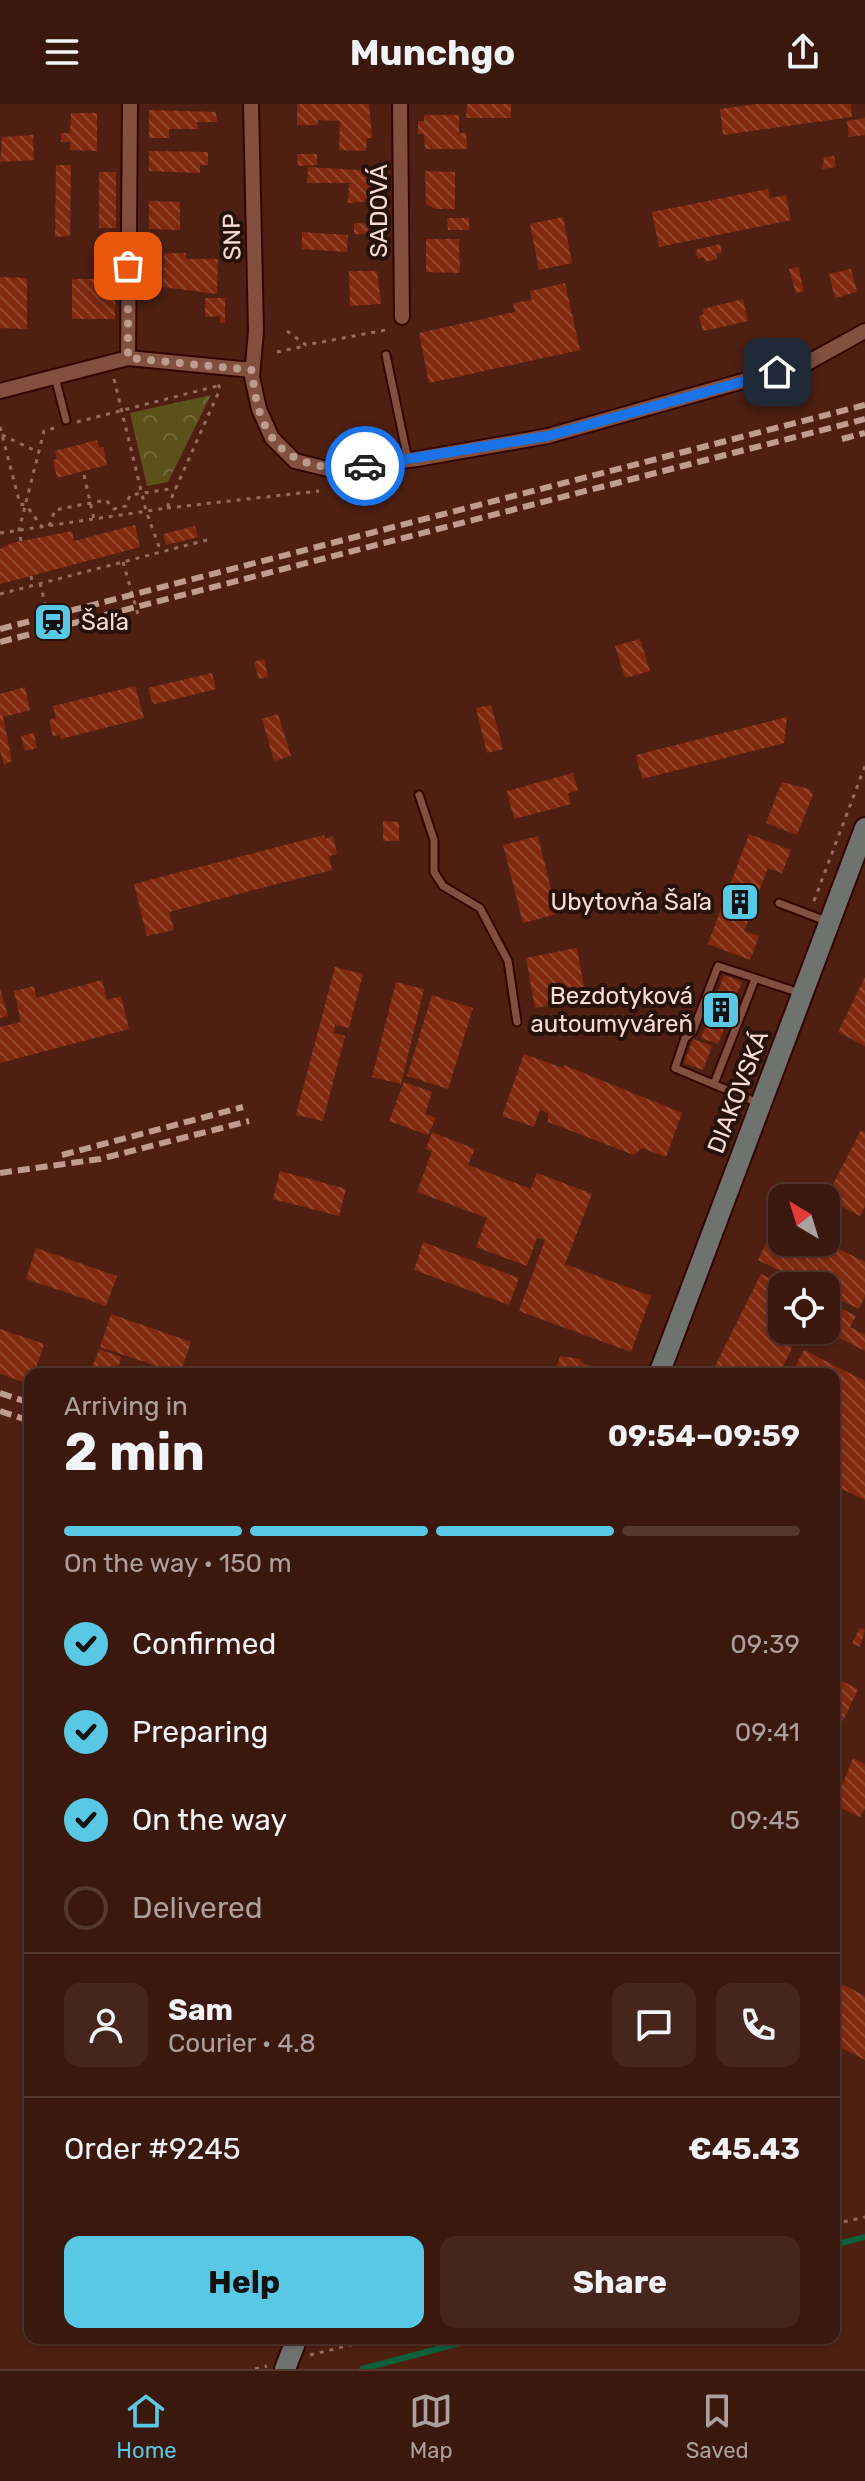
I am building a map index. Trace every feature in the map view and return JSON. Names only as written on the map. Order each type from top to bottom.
[{"type":"street","points":[[128,358],[130,104]]},
{"type":"street","name":"SNP","points":[[251,104],[256,331],[252,370],[259,409],[272,438],[295,461],[332,470],[408,460]]},
{"type":"street","name":"SADOVÁ","points":[[400,104],[402,317]]},
{"type":"street","points":[[408,460],[548,436],[807,363],[865,331]]},
{"type":"street","points":[[0,391],[128,358],[252,370]]},
{"type":"street","name":"DIAKOVSKÁ","points":[[661,1368],[865,828]]},
{"type":"street","points":[[286,2365],[295,2344]]},
{"type":"lane","points":[[386,355],[408,460]]},
{"type":"lane","points":[[55,377],[68,422]]},
{"type":"lane","points":[[419,795],[434,840],[434,872],[443,886],[480,908],[508,961],[517,1022]]},
{"type":"lane","points":[[779,903],[828,922]]},
{"type":"lane","points":[[761,1104],[675,1068],[685,1038],[693,1031],[718,966],[802,994]]},
{"type":"lane","points":[[714,1084],[755,979]]},
{"type":"path","points":[[277,352],[401,327],[402,317]]},
{"type":"path","points":[[287,331],[306,345]]},
{"type":"path","points":[[112,373],[146,511],[161,552]]},
{"type":"path","points":[[167,508],[219,386],[216,378]]},
{"type":"path","points":[[68,422],[219,386]]},
{"type":"path","points":[[0,427],[20,504],[26,505],[42,527]]},
{"type":"path","points":[[21,541],[19,530],[44,431],[57,428]]},
{"type":"path","points":[[2,435],[38,452]]},
{"type":"path","points":[[84,475],[94,519]]},
{"type":"path","points":[[49,526],[55,510],[106,500],[114,509],[126,506],[130,495],[176,488]]},
{"type":"path","points":[[0,533],[167,508],[319,491]]},
{"type":"path","points":[[0,594],[207,540]]},
{"type":"path","points":[[123,562],[139,618]]},
{"type":"path","points":[[31,576],[33,585]]},
{"type":"path","points":[[40,583],[53,636]]},
{"type":"path","points":[[840,2223],[865,2217]]},
{"type":"path","points":[[286,2365],[358,2344]]},
{"type":"green space","points":[[211,395],[168,482],[147,486],[130,413]]},
{"type":"building","points":[[297,104],[369,104],[372,138],[367,138],[366,151],[339,150],[340,121],[318,120],[318,125],[297,125]]},
{"type":"building","points":[[467,104],[511,104],[511,118],[466,118]]},
{"type":"building","points":[[757,104],[851,104],[852,117],[723,135],[720,109]]},
{"type":"building","points":[[149,110],[216,112],[217,122],[197,122],[198,129],[169,129],[169,138],[149,138]]},
{"type":"building","points":[[71,113],[97,113],[97,151],[70,150],[70,142],[61,142],[61,133],[70,133]]},
{"type":"building","points":[[424,115],[459,115],[459,134],[466,132],[467,149],[425,149],[424,134],[418,134],[418,121],[424,121]]},
{"type":"building","points":[[865,118],[865,135],[849,137],[847,121]]},
{"type":"building","points":[[33,135],[34,160],[0,162],[2,137]]},
{"type":"building","points":[[149,151],[208,152],[208,165],[200,165],[200,173],[149,171]]},
{"type":"building","points":[[297,154],[317,154],[317,165],[298,166]]},
{"type":"building","points":[[834,156],[836,167],[822,169],[824,157]]},
{"type":"building","points":[[56,165],[71,165],[70,236],[55,237]]},
{"type":"building","points":[[308,167],[374,171],[372,201],[348,203],[349,183],[307,183]]},
{"type":"building","points":[[425,171],[455,172],[455,209],[436,209],[426,204]]},
{"type":"building","points":[[99,172],[116,172],[116,228],[99,228]]},
{"type":"building","points":[[768,189],[770,198],[786,195],[791,220],[659,247],[652,212]]},
{"type":"building","points":[[149,201],[180,202],[180,230],[149,229]]},
{"type":"building","points":[[563,217],[572,263],[539,270],[530,224]]},
{"type":"building","points":[[447,218],[469,218],[469,230],[448,230]]},
{"type":"building","points":[[354,223],[384,225],[384,235],[354,234]]},
{"type":"building","points":[[302,232],[348,235],[347,252],[302,249]]},
{"type":"building","points":[[426,239],[459,239],[460,273],[426,272]]},
{"type":"building","points":[[720,244],[722,253],[716,254],[717,259],[705,262],[704,257],[698,259],[695,250]]},
{"type":"building","points":[[164,253],[186,253],[186,259],[218,259],[217,294],[163,287]]},
{"type":"building","points":[[798,267],[804,291],[796,293],[789,269]]},
{"type":"building","points":[[851,269],[857,292],[835,298],[829,274]]},
{"type":"building","points":[[349,271],[377,271],[381,304],[350,306]]},
{"type":"building","points":[[0,277],[27,278],[27,329],[0,328]]},
{"type":"building","points":[[72,279],[116,279],[115,319],[72,319]]},
{"type":"building","points":[[565,283],[580,350],[429,383],[419,333],[515,312],[513,303],[532,300],[530,291]]},
{"type":"building","points":[[205,298],[225,298],[225,322],[220,323],[220,316],[205,317]]},
{"type":"building","points":[[743,299],[748,321],[703,331],[699,316],[704,314],[703,309]]},
{"type":"building","points":[[97,440],[99,448],[103,447],[107,465],[57,478],[53,460],[57,459],[55,451]]},
{"type":"building","points":[[135,525],[140,547],[0,584],[0,549],[12,543],[72,531],[74,541]]},
{"type":"building","points":[[195,526],[198,537],[166,545],[163,534]]},
{"type":"building","points":[[640,639],[650,671],[625,678],[615,646]]},
{"type":"building","points":[[264,659],[268,677],[259,679],[254,662]]},
{"type":"building","points":[[212,673],[216,689],[155,704],[152,701],[148,688]]},
{"type":"building","points":[[135,686],[144,718],[61,739],[60,735],[53,736],[49,720],[56,718],[53,706]]},
{"type":"building","points":[[25,687],[30,710],[3,717],[12,761],[4,765],[0,750],[0,694]]},
{"type":"building","points":[[491,705],[503,749],[487,753],[476,708]]},
{"type":"building","points":[[278,714],[291,756],[274,761],[262,719]]},
{"type":"building","points":[[787,717],[784,743],[642,779],[636,755]]},
{"type":"building","points":[[34,733],[37,748],[25,751],[21,736]]},
{"type":"building","points":[[573,773],[578,790],[568,793],[571,804],[514,819],[507,791]]},
{"type":"building","points":[[782,782],[809,789],[813,794],[797,835],[766,823]]},
{"type":"building","points":[[383,821],[399,822],[399,841],[383,841]]},
{"type":"building","name":"Ubytovňa Šaľa","points":[[749,834],[791,850],[782,873],[768,868],[744,931],[759,936],[750,960],[708,944]]},
{"type":"building","points":[[324,835],[325,839],[333,836],[337,854],[329,856],[332,870],[169,912],[174,930],[147,936],[134,884]]},
{"type":"building","points":[[538,836],[557,914],[523,923],[503,845]]},
{"type":"building","points":[[577,948],[586,999],[535,1008],[526,958]]},
{"type":"building","points":[[335,967],[363,974],[349,1028],[335,1025],[334,1033],[345,1036],[323,1121],[296,1115]]},
{"type":"building","name":"Bezdotyková autoumyváreň","points":[[724,975],[742,982],[718,1044],[701,1038]]},
{"type":"building","points":[[865,977],[865,1046],[838,1032]]},
{"type":"building","points":[[102,980],[107,1000],[121,996],[129,1029],[0,1063],[0,1027],[21,1022],[14,991],[34,986],[36,998]]},
{"type":"building","points":[[396,982],[424,989],[401,1084],[372,1077]]},
{"type":"building","points":[[0,989],[8,1016],[0,1018]]},
{"type":"building","points":[[432,995],[473,1008],[448,1089],[407,1076]]},
{"type":"building","points":[[693,1039],[712,1046],[703,1070],[684,1063]]},
{"type":"building","points":[[524,1054],[563,1068],[564,1065],[682,1113],[666,1157],[642,1148],[634,1155],[548,1122],[548,1113],[540,1110],[534,1127],[502,1116]]},
{"type":"building","points":[[404,1082],[432,1092],[425,1114],[436,1118],[428,1135],[389,1121]]},
{"type":"building","points":[[861,1130],[865,1132],[865,1206],[860,1216],[840,1205],[840,1184],[833,1184]]},
{"type":"building","points":[[432,1132],[475,1149],[468,1165],[531,1189],[537,1173],[592,1194],[565,1264],[651,1296],[631,1352],[519,1311],[545,1240],[537,1238],[527,1266],[476,1247],[487,1218],[417,1192],[432,1151],[426,1149]]},
{"type":"building","points":[[280,1171],[346,1189],[339,1216],[273,1199]]},
{"type":"building","points":[[768,1240],[768,1256],[840,1256],[840,1250],[865,1262],[865,1296],[859,1309],[840,1300],[840,1272],[782,1272],[758,1260]]},
{"type":"building","points":[[423,1242],[519,1278],[509,1305],[414,1270]]},
{"type":"building","points":[[36,1248],[117,1276],[106,1306],[26,1279]]},
{"type":"building","points":[[761,1274],[768,1277],[768,1344],[794,1344],[782,1368],[714,1368]]},
{"type":"building","points":[[840,1308],[856,1316],[850,1327],[865,1335],[865,1351],[840,1338]]},
{"type":"building","points":[[111,1314],[191,1342],[182,1368],[162,1368],[100,1347]]},
{"type":"building","points":[[0,1329],[44,1344],[36,1368],[24,1368],[24,1382],[0,1374]]},
{"type":"building","points":[[99,1349],[121,1357],[118,1368],[92,1368]]},
{"type":"building","points":[[804,1350],[839,1368],[795,1368]]},
{"type":"building","points":[[560,1356],[581,1359],[580,1362],[590,1366],[589,1368],[556,1368]]},
{"type":"building","points":[[840,1368],[865,1381],[865,1500],[840,1488]]},
{"type":"building","points":[[860,1628],[865,1630],[860,1647],[852,1643]]},
{"type":"building","points":[[840,1680],[858,1689],[840,1727]]},
{"type":"building","points":[[853,1758],[865,1764],[865,1808],[860,1817],[840,1808],[840,1790]]},
{"type":"building","points":[[840,1983],[865,1996],[865,2060],[840,2047]]},
{"type":"waterway","points":[[840,2243],[865,2237]]},
{"type":"waterway","points":[[362,2369],[456,2344]]},
{"type":"railway","points":[[0,629],[865,405]]},
{"type":"railway","points":[[0,642],[865,419]]},
{"type":"railway","points":[[842,439],[865,433]]},
{"type":"railway","points":[[62,1155],[243,1107]]},
{"type":"railway","points":[[0,1173],[100,1159],[249,1121]]},
{"type":"railway","points":[[0,1393],[24,1401]]},
{"type":"railway","points":[[0,1411],[24,1419]]},
{"type":"way so far","points":[[128,266],[128,358],[252,370],[259,409],[272,438],[295,461],[332,470],[365,466]]},
{"type":"place","name":"Šaľa","points":[[53,622]]},
{"type":"place","name":"Ubytovňa Šaľa","points":[[740,902]]},
{"type":"place","name":"Bezdotyková autoumyváreň","points":[[721,1010]]},
{"type":"route","points":[[365,466],[548,436],[777,372]]}]
